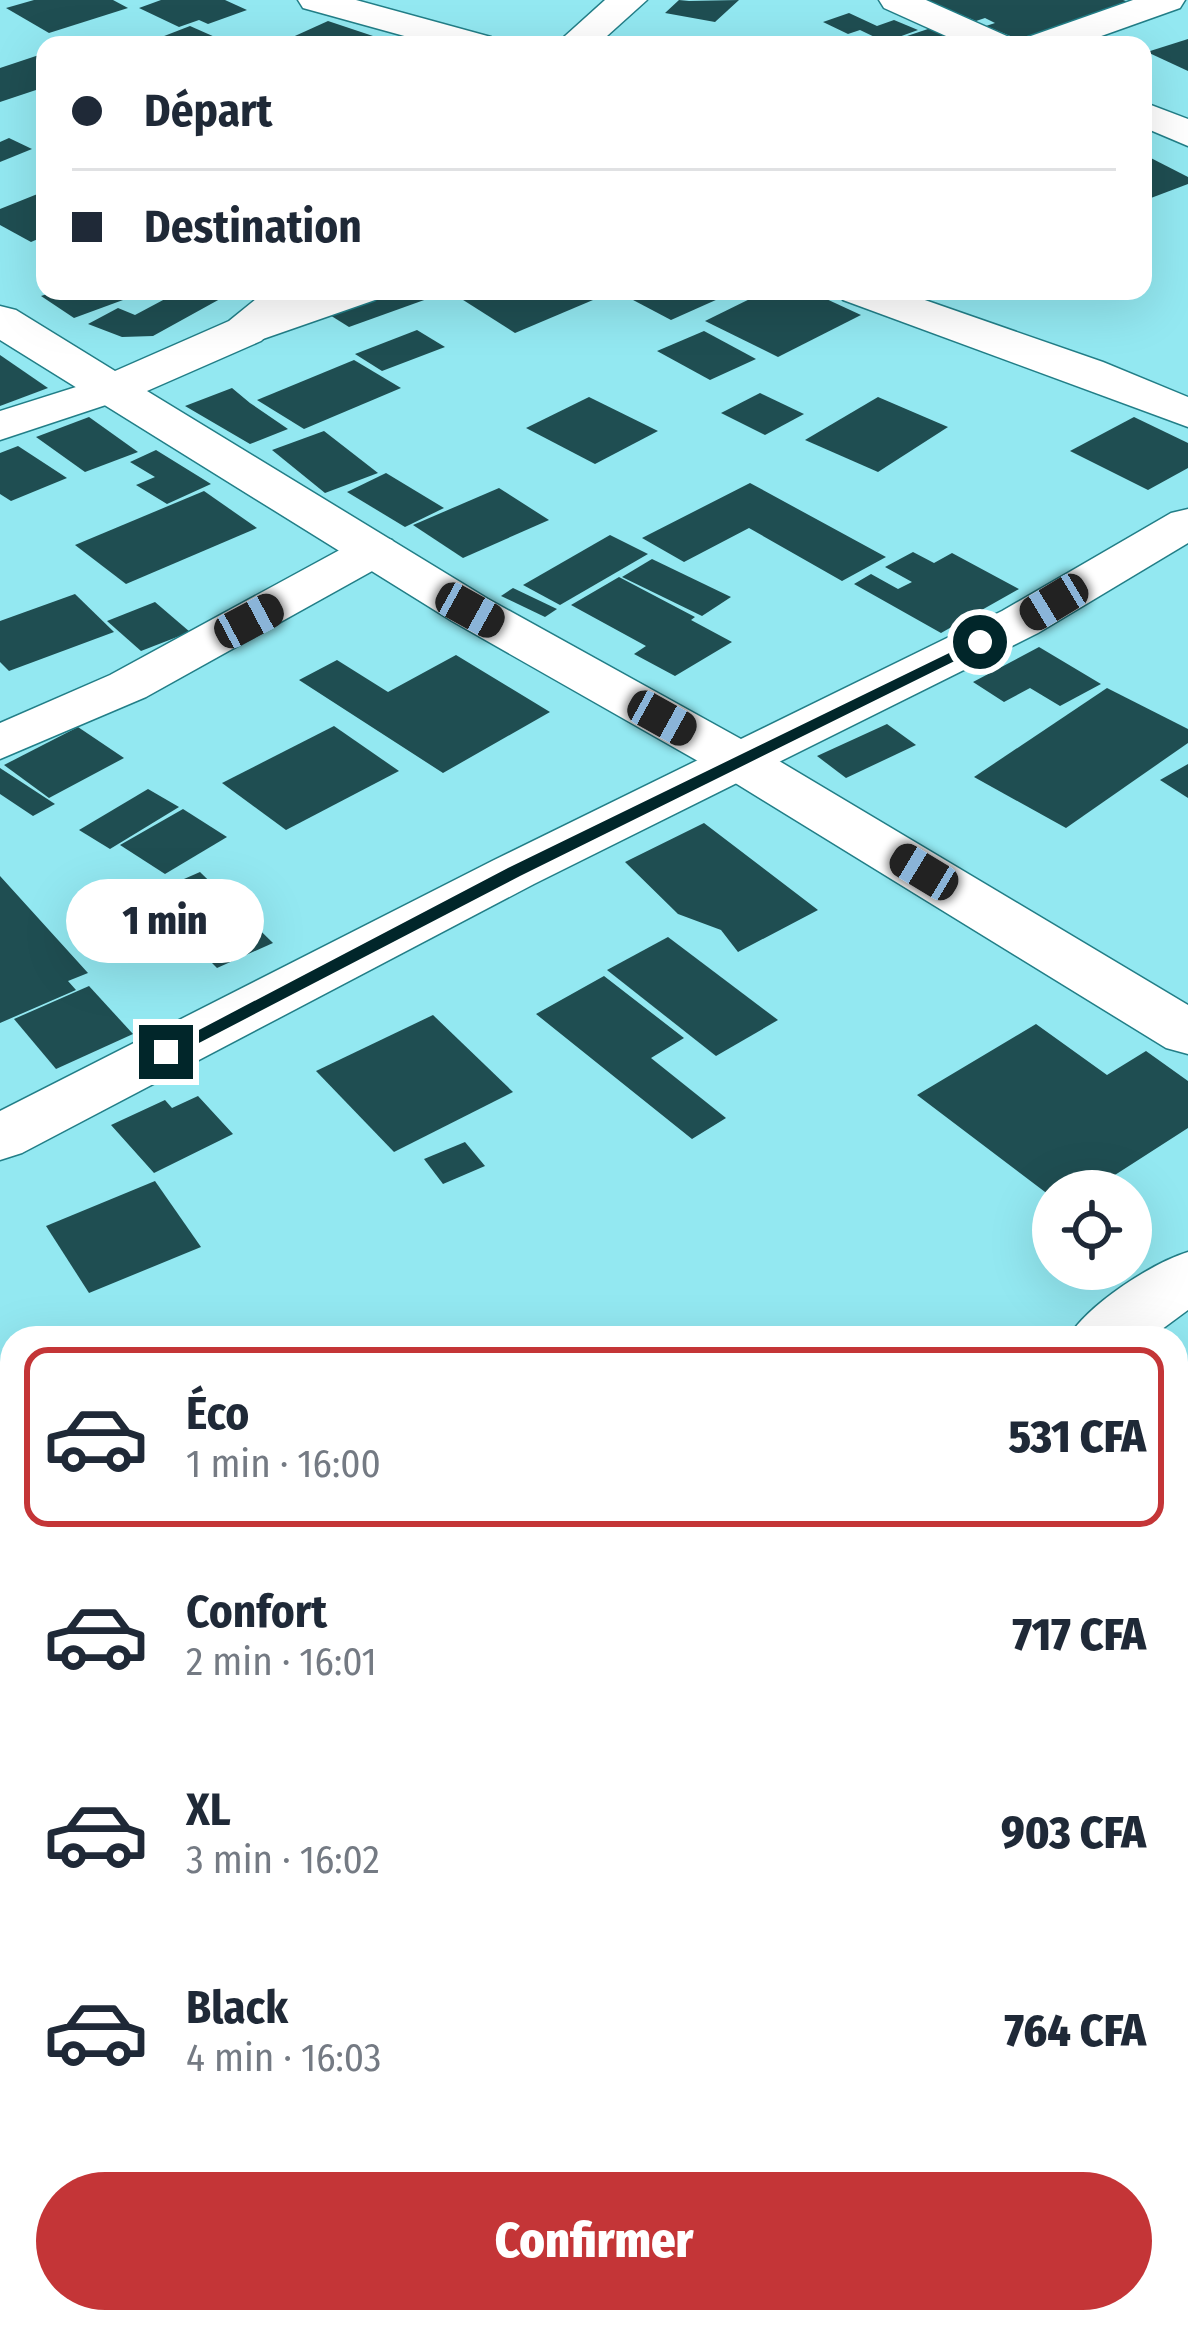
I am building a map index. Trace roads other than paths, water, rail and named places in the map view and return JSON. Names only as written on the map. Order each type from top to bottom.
[{"type":"street","points":[[316,0],[446,36]]},
{"type":"street","points":[[585,36],[628,0]]},
{"type":"street","points":[[897,0],[976,36]]},
{"type":"street","points":[[1065,36],[1167,0]]},
{"type":"street","points":[[1152,117],[1188,134]]},
{"type":"street","points":[[245,332],[282,300]]},
{"type":"street","points":[[0,426],[114,388],[334,300]]},
{"type":"street","points":[[884,300],[1088,371],[1188,413]]},
{"type":"street","points":[[0,320],[470,610],[739,761],[1188,1033]]},
{"type":"street","points":[[0,1138],[1020,622],[1188,523]]},
{"type":"street","points":[[0,743],[128,686],[375,550]]},
{"type":"street","points":[[1119,1326],[1188,1276]]}]
